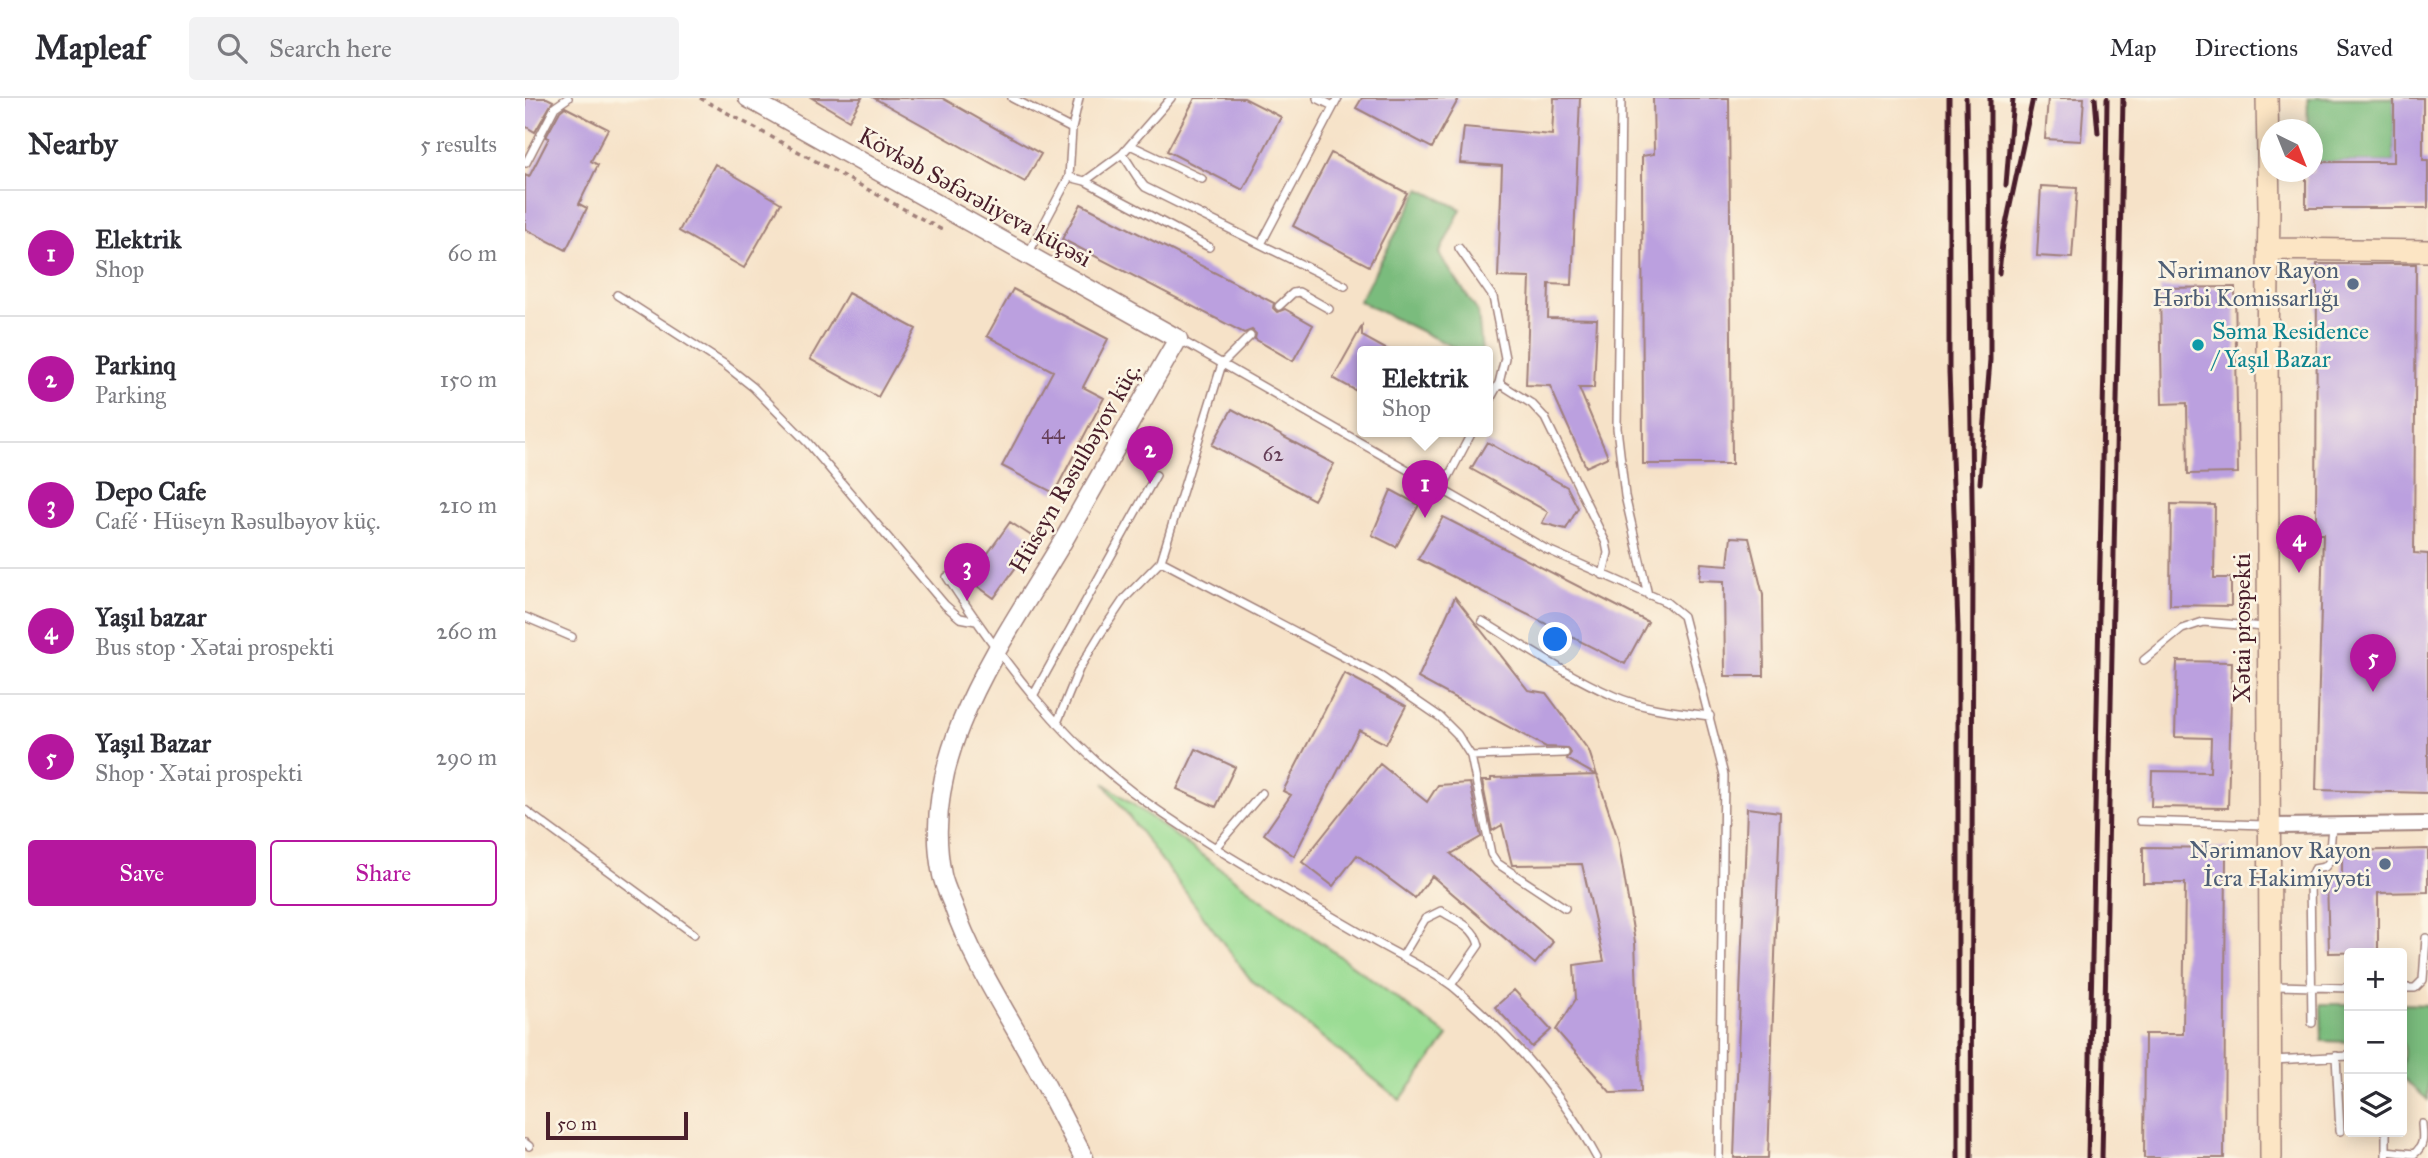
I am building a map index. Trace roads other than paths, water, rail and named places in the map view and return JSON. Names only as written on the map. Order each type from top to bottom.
[{"type":"main road","name":"Xətai prospekti","points":[[2267,98],[2270,1158]]},
{"type":"main road","points":[[2268,249],[2428,251]]},
{"type":"street","name":"Kövkəb Səfərəliyeva küçəsi","points":[[748,98],[1178,339]]},
{"type":"street","name":"Hüseyn Rəsulbəyov küç.","points":[[1084,1158],[1023,1043],[979,968],[943,877],[936,833],[947,763],[965,716],[997,648],[1064,539],[1178,339]]},
{"type":"street","points":[[2270,826],[2428,824]]},
{"type":"lane","points":[[526,163],[555,107],[568,98]]},
{"type":"lane","points":[[1012,98],[1072,129]]},
{"type":"lane","points":[[1027,254],[1069,177],[1072,129],[1079,98]]},
{"type":"lane","points":[[1085,181],[1122,154],[1171,98]]},
{"type":"lane","points":[[1317,98],[1333,106]]},
{"type":"lane","points":[[1261,244],[1338,98]]},
{"type":"lane","points":[[1621,98],[1617,428],[1625,496],[1648,595]]},
{"type":"lane","points":[[1130,145],[1202,179]]},
{"type":"lane","points":[[1122,154],[1136,170],[1138,179],[1145,187],[1345,286]]},
{"type":"lane","points":[[1069,177],[1085,181],[1209,247]]},
{"type":"lane","points":[[1459,248],[1493,297],[1505,358],[1499,383],[1493,394]]},
{"type":"lane","points":[[1279,306],[1293,293],[1300,292],[1329,309]]},
{"type":"lane","points":[[617,295],[724,363],[753,387],[808,443],[945,605],[960,618],[977,622]]},
{"type":"lane","points":[[1057,723],[1079,669],[1099,636],[1124,599],[1161,561],[1222,365],[1249,336]]},
{"type":"lane","points":[[1178,339],[1546,549],[1666,602],[1683,617],[1724,775],[1719,1158]]},
{"type":"lane","points":[[1499,383],[1532,404],[1545,418],[1606,543],[1608,553],[1603,575]]},
{"type":"lane","points":[[1441,491],[1469,437]]},
{"type":"lane","points":[[1033,696],[1156,475]]},
{"type":"lane","points":[[1161,561],[1380,676],[1440,717],[1457,734],[1471,756],[1491,854],[1497,863],[1565,908]]},
{"type":"lane","points":[[947,577],[1012,672],[1098,764],[1215,848],[1451,985],[1493,1022],[1540,1073],[1583,1133],[1597,1158]]},
{"type":"lane","points":[[525,617],[572,638]]},
{"type":"lane","points":[[1482,621],[1560,669],[1616,696],[1658,709],[1710,716]]},
{"type":"lane","points":[[2144,660],[2182,629],[2203,622],[2269,627]]},
{"type":"lane","points":[[1471,756],[1565,753]]},
{"type":"lane","points":[[1215,848],[1262,793]]},
{"type":"lane","points":[[525,810],[694,933]]},
{"type":"lane","points":[[2140,821],[2270,826]]},
{"type":"lane","points":[[2312,1023],[2310,878],[2315,869],[2325,867],[2329,862],[2332,825]]},
{"type":"lane","points":[[1402,957],[1425,919],[1441,911],[1450,916],[1470,928],[1479,945],[1451,985]]},
{"type":"lane","points":[[2407,988],[2415,988],[2423,980],[2425,938]]},
{"type":"lane","points":[[2270,986],[2344,988]]},
{"type":"lane","points":[[2336,1056],[2340,1131]]},
{"type":"lane","points":[[2270,1060],[2344,1056]]},
{"type":"lane","points":[[2386,1154],[2414,1154],[2423,1142],[2422,1124]]},
{"type":"railway","points":[[1949,98],[1949,371],[1958,627],[1958,1158]]},
{"type":"railway","points":[[1966,98],[1973,562],[1971,1158]]},
{"type":"railway","points":[[1980,483],[1990,360],[1990,98]]},
{"type":"railway","points":[[2006,185],[2013,98]]},
{"type":"railway","points":[[1999,273],[2002,243],[2033,98]]},
{"type":"railway","points":[[2095,98],[2098,133]]},
{"type":"railway","points":[[2088,1158],[2107,98]]},
{"type":"railway","points":[[2102,1158],[2123,98]]},
{"type":"place","name":"Nərimanov Rayon Hərbi Komissarlığı","points":[[2353,284]]},
{"type":"place","name":"Səma Residence / Yaşıl Bazar","points":[[2198,345]]},
{"type":"place","name":"Parkinq","points":[[1150,484]]},
{"type":"place","name":"Elektrik","points":[[1425,518]]},
{"type":"place","name":"Yaşıl bazar","points":[[2299,573]]},
{"type":"place","name":"Depo Cafe","points":[[967,601]]},
{"type":"place","name":"Yaşıl Bazar","points":[[2373,692]]},
{"type":"place","name":"Nərimanov Rayon İcra Hakimiyyəti","points":[[2385,864]]}]
